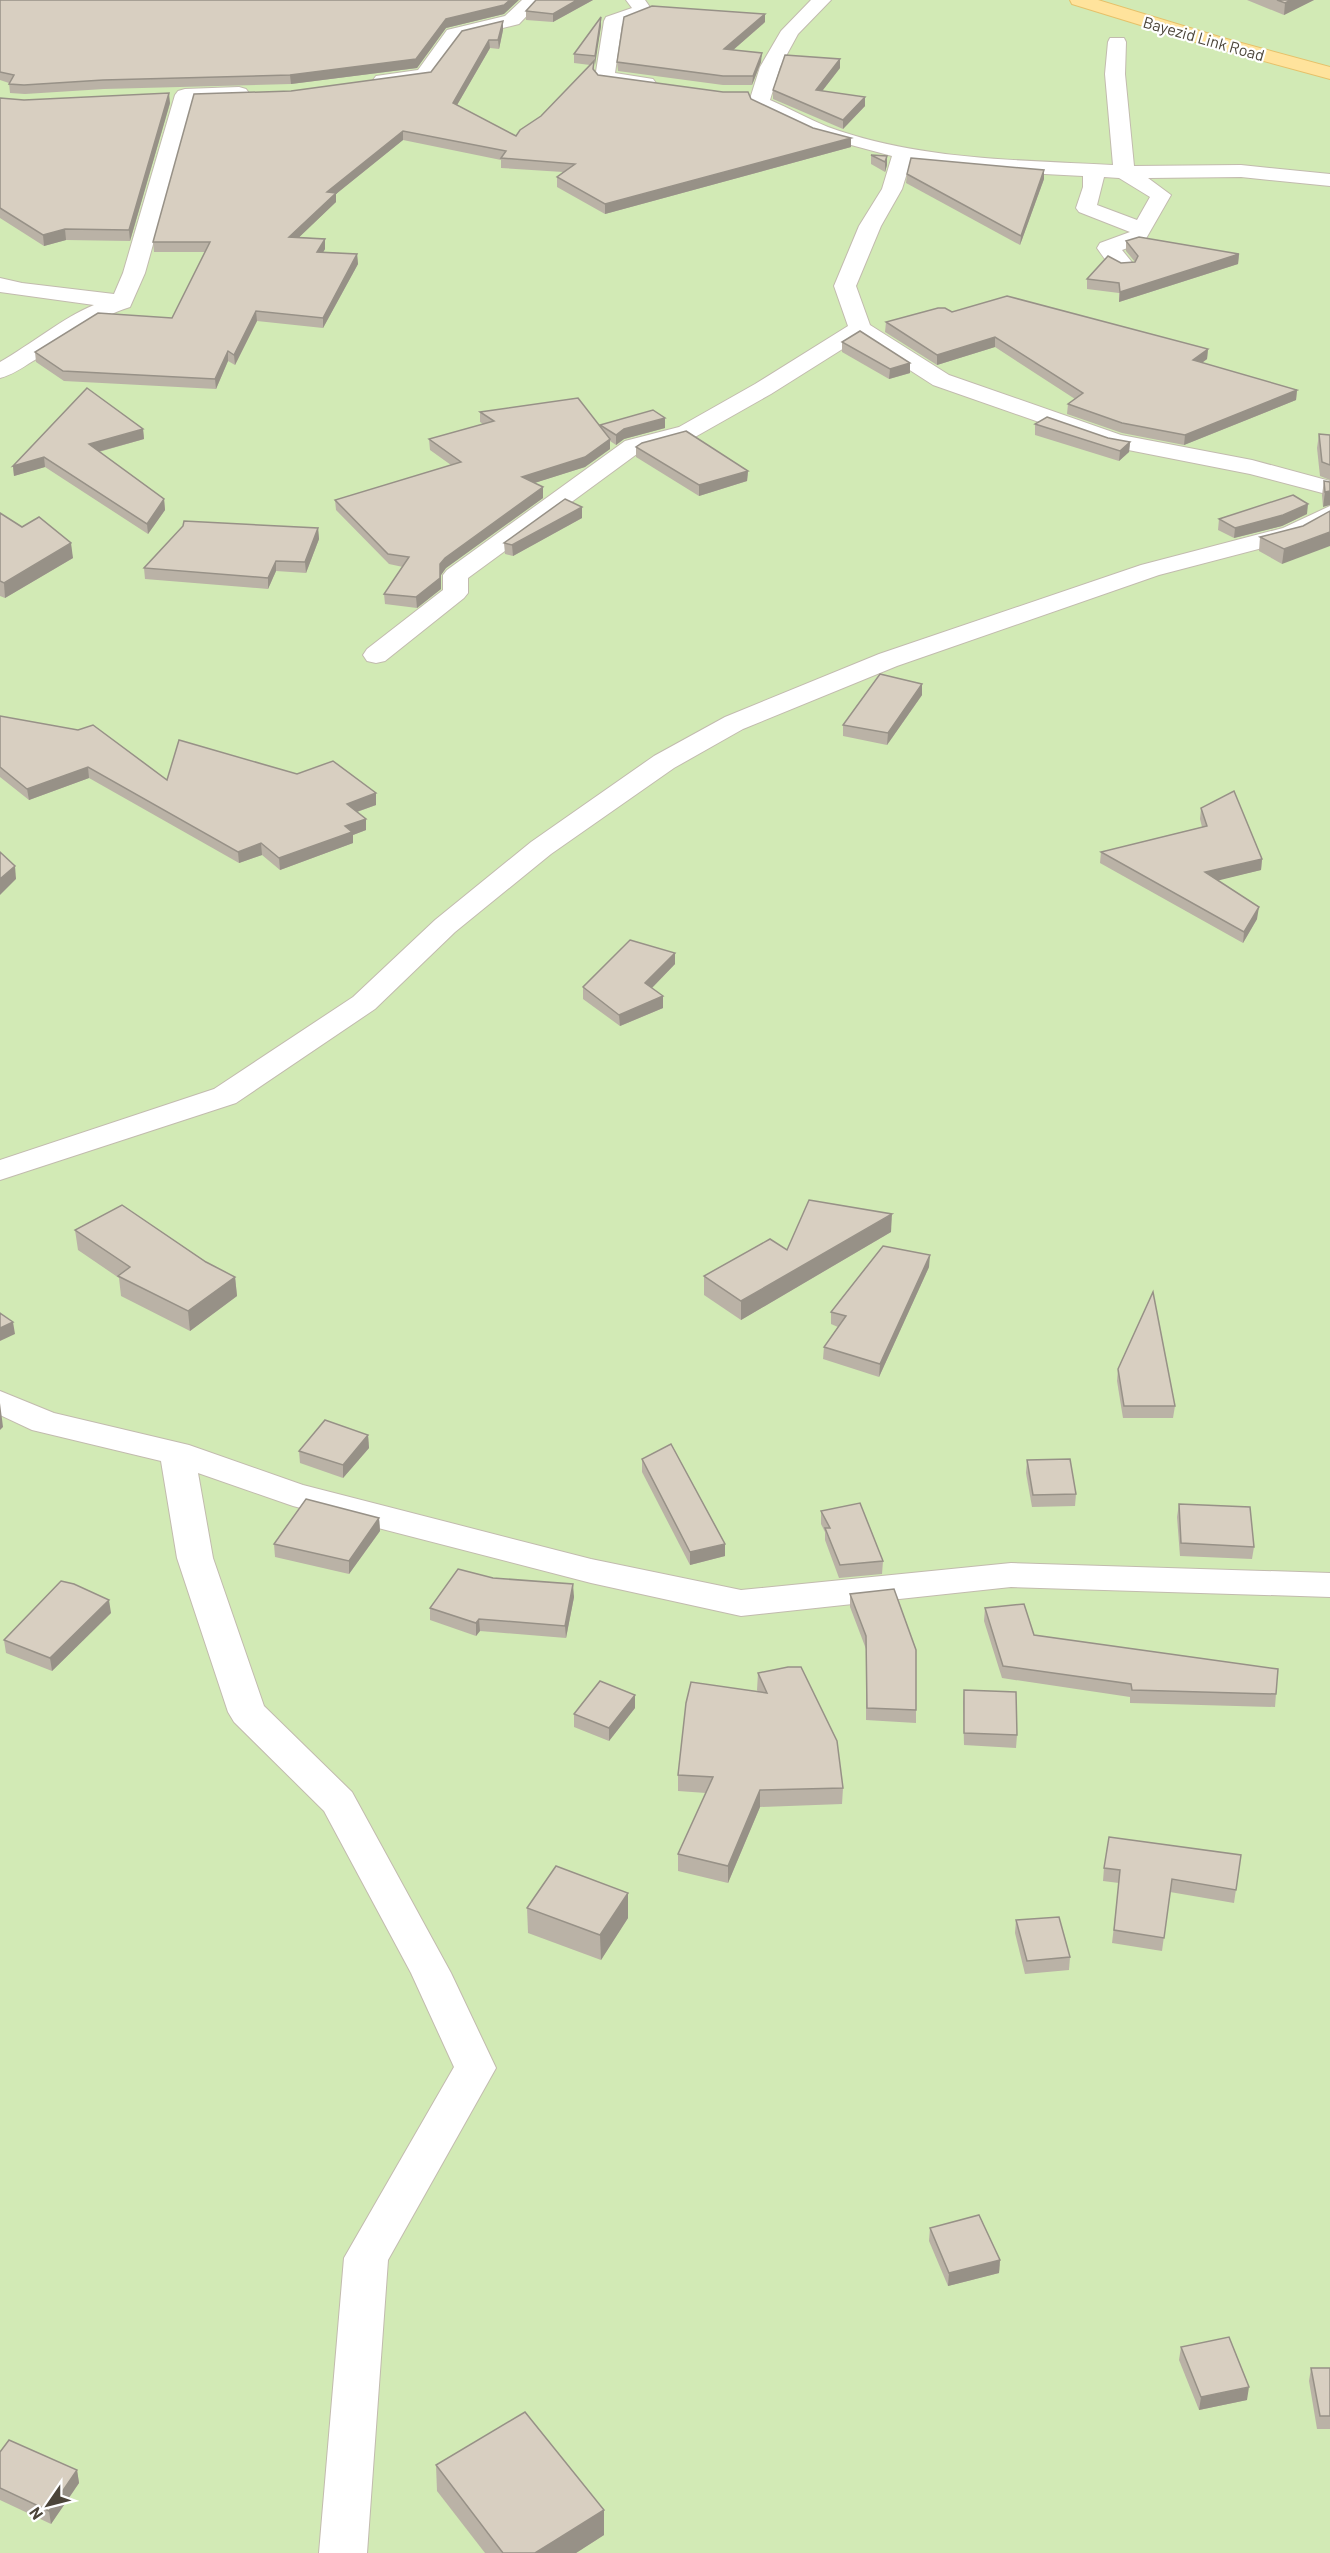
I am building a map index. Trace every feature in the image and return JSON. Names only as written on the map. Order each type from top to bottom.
[{"type":"main road","name":"Bayezid Link Road","points":[[1079,0],[1206,39],[1330,73]]},
{"type":"main road","name":"Bayezid Link Road","points":[[1122,0],[1330,60]]},
{"type":"street","points":[[369,82],[424,75],[454,34],[512,20],[532,0]]},
{"type":"street","points":[[635,0],[643,10],[613,21],[604,78],[664,85]]},
{"type":"street","points":[[822,0],[790,31],[752,93],[759,102],[821,131],[903,153],[987,165],[1124,172],[1241,171],[1330,180]]},
{"type":"street","points":[[1117,42],[1115,74],[1124,172]]},
{"type":"street","points":[[162,96],[256,93]]},
{"type":"street","points":[[0,371],[42,347],[89,315],[123,302],[134,273],[185,95]]},
{"type":"street","points":[[903,153],[892,189],[870,226],[845,286],[860,328],[941,380],[1116,441],[1252,467],[1330,488]]},
{"type":"street","points":[[1094,170],[1093,187],[1086,208],[1143,229]]},
{"type":"street","points":[[1124,172],[1161,195],[1137,238],[1108,248],[1124,266]]},
{"type":"street","points":[[0,285],[22,290],[123,302]]},
{"type":"street","points":[[376,655],[455,593],[456,575],[633,446],[687,432],[763,389],[860,328]]},
{"type":"street","points":[[0,1170],[225,1096],[364,1003],[445,926],[541,848],[664,762],[734,723],[888,660],[1150,570],[1292,533],[1330,513]]},
{"type":"street","points":[[0,1402],[44,1422],[177,1453],[293,1494],[591,1571],[741,1603],[1011,1575],[1330,1585]]},
{"type":"street","points":[[177,1453],[195,1558],[247,1712],[338,1802],[431,1973],[475,2068],[366,2258],[343,2553]]},
{"type":"green space","points":[[0,0],[1330,0],[1330,2553],[0,2553]]},
{"type":"building","points":[[0,0],[510,0],[504,5],[446,19],[416,59],[290,75],[103,80],[24,85],[9,84],[14,75],[0,72]]},
{"type":"building","points":[[536,0],[577,0],[553,14],[526,11]]},
{"type":"building","points":[[652,6],[765,14],[724,49],[762,53],[753,76],[723,76],[617,62],[624,17]]},
{"type":"building","points":[[601,17],[595,56],[574,54]]},
{"type":"building","points":[[503,21],[498,40],[489,40],[453,103],[516,136],[520,130],[541,116],[594,61],[593,69],[598,75],[723,92],[748,92],[751,99],[813,128],[851,138],[605,204],[557,177],[575,164],[501,158],[506,151],[403,131],[327,192],[336,193],[289,237],[325,239],[317,252],[357,254],[323,318],[256,311],[234,355],[228,351],[215,379],[63,371],[35,352],[98,313],[172,318],[210,242],[153,242],[194,94],[291,91],[431,72],[462,31]]},
{"type":"building","points":[[785,55],[840,59],[816,90],[865,97],[843,120],[773,90]]},
{"type":"building","points":[[169,93],[129,230],[65,229],[43,235],[0,208],[0,98],[24,100]]},
{"type":"building","points":[[871,155],[887,156],[885,162]]},
{"type":"building","points":[[911,158],[1044,170],[1021,236],[907,174]]},
{"type":"building","points":[[1139,237],[1239,254],[1120,292],[1119,283],[1087,279],[1108,256],[1121,263],[1135,262],[1138,256],[1126,241]]},
{"type":"building","points":[[1007,296],[1208,349],[1193,360],[1297,390],[1185,435],[1122,423],[1068,404],[1083,393],[995,337],[937,355],[886,322],[938,308],[945,308],[952,312]]},
{"type":"building","points":[[860,331],[910,363],[890,369],[842,342]]},
{"type":"building","points":[[87,388],[143,429],[89,444],[164,499],[147,524],[44,457],[13,466]]},
{"type":"building","points":[[578,398],[610,439],[585,457],[522,477],[543,487],[445,558],[440,564],[440,578],[416,597],[384,594],[409,557],[388,554],[335,500],[461,462],[429,439],[494,421],[480,412]]},
{"type":"building","points":[[653,410],[665,418],[624,429],[616,435],[600,425]]},
{"type":"building","points":[[1047,417],[1108,438],[1130,442],[1120,451],[1035,424]]},
{"type":"building","points":[[686,431],[748,471],[699,485],[636,447],[642,443]]},
{"type":"building","points":[[1319,434],[1330,435],[1330,465],[1322,462]]},
{"type":"building","points":[[1324,481],[1330,482],[1330,491],[1325,492]]},
{"type":"building","points":[[1293,495],[1308,504],[1283,515],[1235,528],[1219,519]]},
{"type":"building","points":[[565,499],[582,507],[512,545],[504,543]]},
{"type":"building","points":[[1330,511],[1330,532],[1284,549],[1260,537],[1303,526]]},
{"type":"building","points":[[0,513],[22,527],[39,517],[71,543],[4,583],[0,581]]},
{"type":"building","points":[[184,521],[318,528],[305,562],[276,561],[268,578],[144,568],[183,526]]},
{"type":"building","points":[[880,674],[922,684],[888,733],[843,725]]},
{"type":"building","points":[[0,716],[78,730],[93,725],[167,780],[179,740],[297,774],[333,761],[376,793],[347,804],[366,819],[345,826],[352,832],[279,858],[261,843],[238,852],[88,767],[27,789],[0,767]]},
{"type":"building","points":[[1234,791],[1262,859],[1205,872],[1259,907],[1244,932],[1101,852],[1207,826],[1201,808]]},
{"type":"building","points":[[0,852],[15,866],[0,879]]},
{"type":"building","points":[[630,940],[675,953],[645,983],[663,996],[619,1015],[583,987]]},
{"type":"building","points":[[809,1200],[892,1214],[741,1301],[704,1276],[770,1239],[787,1250]]},
{"type":"building","points":[[122,1205],[206,1262],[235,1277],[188,1311],[118,1276],[130,1267],[75,1230]]},
{"type":"building","points":[[883,1246],[930,1255],[880,1364],[824,1347],[846,1316],[831,1312]]},
{"type":"building","points":[[1153,1292],[1175,1406],[1124,1406],[1118,1369]]},
{"type":"building","points":[[0,1313],[13,1322],[0,1328]]},
{"type":"building","points":[[325,1420],[368,1435],[343,1465],[299,1451]]},
{"type":"building","points":[[671,1444],[725,1544],[690,1552],[642,1459]]},
{"type":"building","points":[[1070,1459],[1076,1494],[1033,1495],[1027,1460]]},
{"type":"building","points":[[306,1499],[379,1518],[349,1561],[274,1544]]},
{"type":"building","points":[[860,1503],[883,1561],[840,1565],[825,1528],[830,1528],[821,1511]]},
{"type":"building","points":[[1179,1504],[1250,1507],[1254,1547],[1181,1543]]},
{"type":"building","points":[[458,1569],[493,1578],[573,1584],[565,1626],[479,1619],[476,1623],[430,1608]]},
{"type":"building","points":[[61,1581],[74,1584],[109,1600],[50,1658],[4,1640]]},
{"type":"building","points":[[894,1589],[916,1650],[916,1710],[867,1708],[866,1636],[850,1594]]},
{"type":"building","points":[[1024,1604],[1034,1635],[1278,1669],[1276,1694],[1132,1690],[1131,1684],[1003,1666],[985,1608]]},
{"type":"building","points":[[801,1667],[837,1741],[843,1788],[760,1790],[728,1866],[678,1854],[713,1777],[678,1775],[686,1703],[691,1682],[767,1693],[758,1673]]},
{"type":"building","points":[[600,1681],[635,1695],[609,1728],[574,1714]]},
{"type":"building","points":[[964,1690],[1016,1692],[1017,1735],[964,1733]]},
{"type":"building","points":[[1109,1837],[1241,1855],[1236,1890],[1172,1879],[1164,1938],[1114,1930],[1120,1870],[1104,1868]]},
{"type":"building","points":[[556,1866],[628,1893],[600,1935],[527,1908]]},
{"type":"building","points":[[1059,1917],[1070,1957],[1027,1961],[1016,1920]]},
{"type":"building","points":[[979,2215],[1000,2260],[949,2273],[930,2228]]},
{"type":"building","points":[[1229,2337],[1249,2387],[1201,2397],[1181,2347]]},
{"type":"building","points":[[1311,2368],[1330,2368],[1330,2416],[1320,2416]]},
{"type":"building","points":[[525,2412],[604,2510],[535,2553],[503,2553],[436,2465]]},
{"type":"building","points":[[9,2440],[77,2470],[49,2511],[0,2488],[0,2452]]}]
